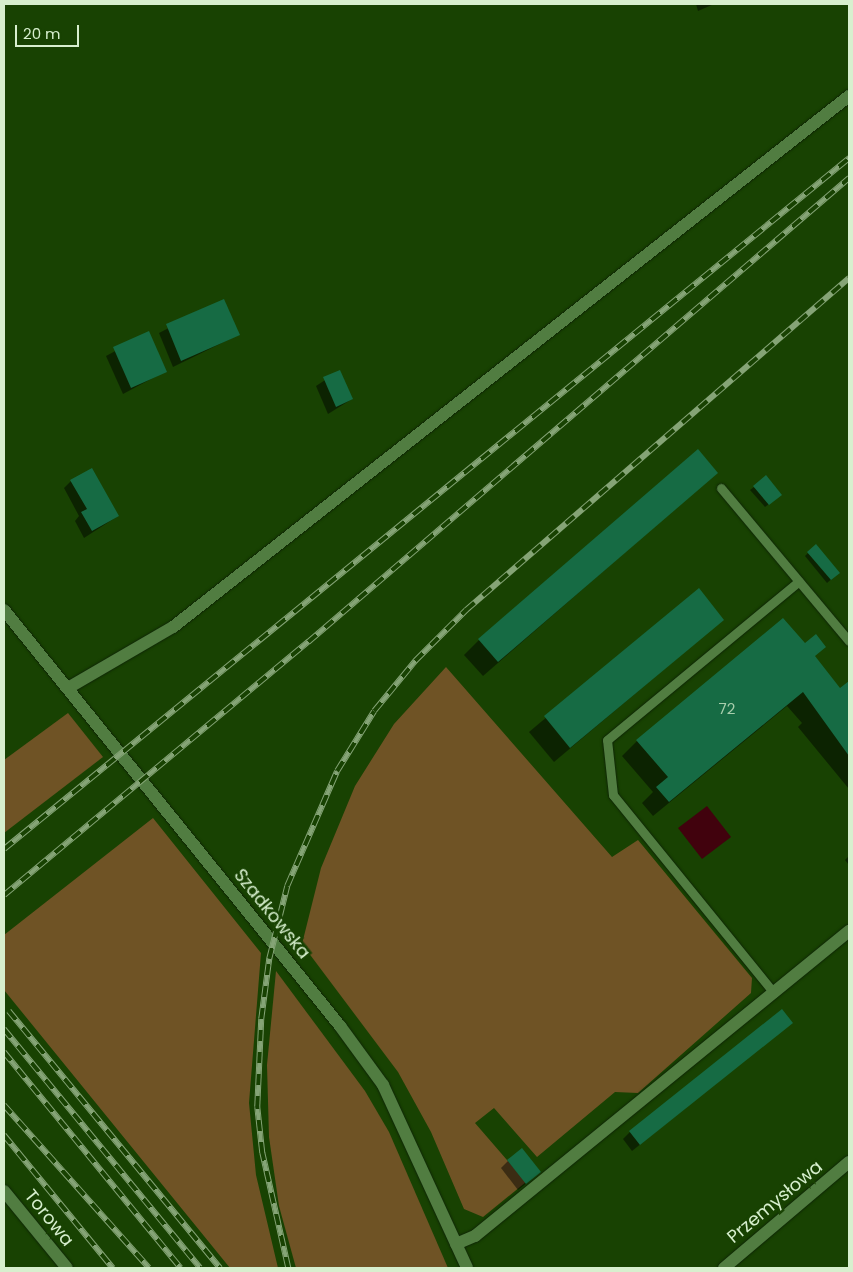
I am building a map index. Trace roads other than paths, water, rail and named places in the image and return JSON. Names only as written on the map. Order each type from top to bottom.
[{"type":"street","points":[[68,688],[173,627],[849,96]]},
{"type":"street","name":"Szadkowska","points":[[4,610],[383,1085],[466,1268]]},
{"type":"street","points":[[456,1244],[475,1236],[849,931]]},
{"type":"street","name":"Przemysłowa","points":[[724,1268],[849,1162]]},
{"type":"street","name":"Torowa","points":[[4,1191],[67,1268]]},
{"type":"lane","points":[[721,488],[849,641]]},
{"type":"lane","points":[[774,993],[613,795],[607,740],[799,581]]},
{"type":"railway","points":[[4,849],[849,158]]},
{"type":"railway","points":[[4,895],[308,642],[849,178]]},
{"type":"railway","points":[[288,1268],[262,1153],[257,1107],[261,1019],[269,959],[287,886],[337,771],[374,711],[415,661],[466,610],[849,278]]},
{"type":"railway","points":[[9,1011],[220,1268]]},
{"type":"railway","points":[[4,1029],[200,1268]]},
{"type":"railway","points":[[4,1052],[181,1268]]},
{"type":"railway","points":[[4,1105],[149,1268]]},
{"type":"railway","points":[[4,1135],[113,1268]]}]
